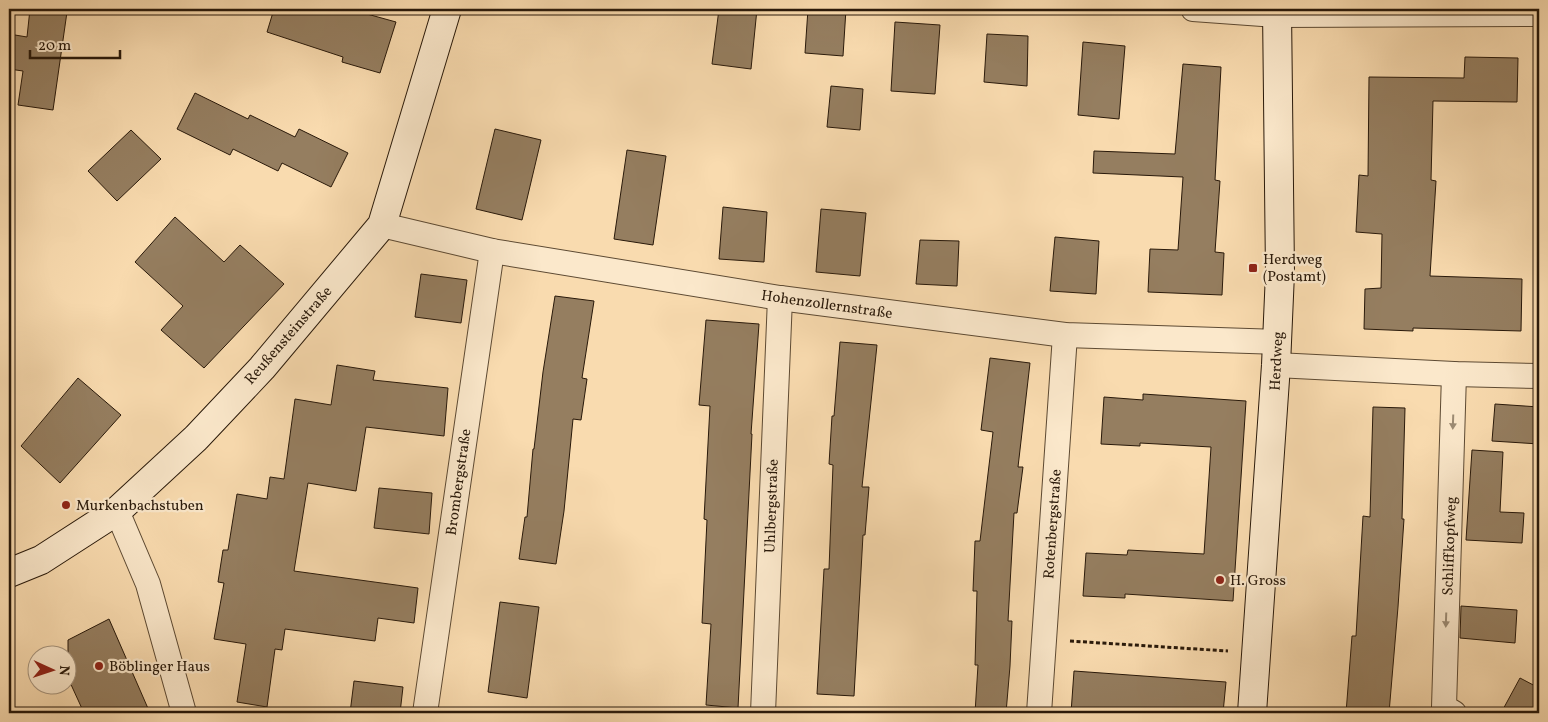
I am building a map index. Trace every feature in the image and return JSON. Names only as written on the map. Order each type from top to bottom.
[{"type":"street","name":"Reußensteinstraße","points":[[9,573],[41,560],[117,511],[196,438],[262,368],[382,225],[447,9]]},
{"type":"street","points":[[1193,9],[1277,12],[1539,14]]},
{"type":"street","name":"Herdweg","points":[[1252,713],[1280,273],[1277,12]]},
{"type":"street","name":"Hohenzollernstraße","points":[[382,225],[492,251],[780,298],[1065,336],[1276,354]]},
{"type":"street","name":"Brombergstraße","points":[[425,713],[492,251]]},
{"type":"street","name":"Uhlbergstraße","points":[[763,713],[780,298]]},
{"type":"street","name":"Rotenbergstraße","points":[[1039,713],[1065,336]]},
{"type":"street","points":[[1276,354],[1454,374],[1539,376]]},
{"type":"street","name":"Schliffkopfweg","points":[[1454,374],[1444,707],[1454,713]]},
{"type":"street","points":[[117,511],[148,584],[184,713]]},
{"type":"path","points":[[1044,640],[1256,653]]},
{"type":"building","points":[[30,9],[67,12],[53,110],[18,105],[23,71],[9,69],[9,34],[27,37]]},
{"type":"building","points":[[274,9],[349,9],[396,22],[380,73],[342,62],[343,57],[267,32]]},
{"type":"building","points":[[719,9],[757,9],[751,69],[712,64]]},
{"type":"building","points":[[808,9],[846,9],[843,56],[805,53]]},
{"type":"building","points":[[895,22],[940,25],[935,94],[891,91]]},
{"type":"building","points":[[987,34],[1028,36],[1027,86],[984,82]]},
{"type":"building","points":[[1083,42],[1125,46],[1119,119],[1078,115]]},
{"type":"building","points":[[1465,57],[1518,58],[1517,102],[1433,101],[1431,180],[1436,181],[1430,276],[1522,279],[1521,331],[1413,328],[1413,331],[1364,329],[1365,289],[1381,288],[1382,234],[1356,232],[1359,175],[1368,176],[1369,77],[1464,78]]},
{"type":"building","points":[[1183,64],[1221,67],[1215,180],[1220,181],[1215,252],[1224,253],[1222,295],[1148,292],[1150,249],[1178,250],[1183,177],[1093,173],[1094,151],[1175,154]]},
{"type":"building","points":[[831,86],[863,89],[860,130],[827,127]]},
{"type":"building","points":[[195,93],[248,119],[250,115],[295,137],[299,129],[348,153],[331,187],[282,163],[278,171],[233,149],[230,155],[177,129]]},
{"type":"building","points":[[495,129],[541,140],[522,220],[476,209]]},
{"type":"building","points":[[131,130],[161,159],[117,201],[88,171]]},
{"type":"building","points":[[627,150],[666,156],[653,245],[614,239]]},
{"type":"building","points":[[723,207],[767,212],[764,262],[719,259]]},
{"type":"building","points":[[821,209],[866,213],[860,276],[816,272]]},
{"type":"building","points":[[175,217],[224,262],[240,245],[284,284],[204,368],[161,330],[183,306],[135,262]]},
{"type":"building","points":[[1055,237],[1099,241],[1096,294],[1050,291]]},
{"type":"building","points":[[920,240],[959,241],[957,286],[916,284]]},
{"type":"building","points":[[421,274],[467,280],[461,323],[415,317]]},
{"type":"building","points":[[555,296],[594,301],[582,378],[587,379],[581,420],[573,419],[564,511],[556,564],[519,559],[525,517],[527,517],[533,449]]},
{"type":"building","points":[[706,320],[759,324],[751,434],[738,708],[706,705],[711,624],[702,623],[707,520],[704,519],[710,406],[699,405]]},
{"type":"building","points":[[840,342],[877,345],[862,487],[869,487],[865,535],[863,535],[854,696],[817,694],[824,569],[829,569],[833,465],[829,464]]},
{"type":"building","points":[[990,358],[1030,363],[1018,467],[1023,467],[1017,513],[1014,513],[1008,621],[1012,621],[1006,713],[975,713],[978,665],[975,665],[977,591],[973,591],[975,541],[980,541],[993,432],[981,430]]},
{"type":"building","points":[[337,365],[375,371],[373,380],[448,388],[444,436],[366,427],[356,491],[308,483],[294,571],[418,588],[414,623],[378,618],[375,641],[285,629],[282,650],[275,649],[267,707],[237,702],[246,644],[214,639],[224,583],[218,582],[223,550],[228,550],[237,494],[267,499],[270,477],[284,479],[295,399],[331,405]]},
{"type":"building","points":[[78,378],[121,415],[60,483],[21,446]]},
{"type":"building","points":[[1143,394],[1246,401],[1233,601],[1125,594],[1125,598],[1083,596],[1086,553],[1127,555],[1128,550],[1204,554],[1211,447],[1140,443],[1140,446],[1101,444],[1104,397],[1143,400]]},
{"type":"building","points":[[1495,404],[1539,407],[1539,444],[1492,441]]},
{"type":"building","points":[[1373,407],[1405,408],[1402,519],[1404,519],[1389,713],[1346,713],[1352,636],[1356,636],[1363,516],[1370,517]]},
{"type":"building","points":[[1472,450],[1503,452],[1500,512],[1524,513],[1522,543],[1466,540]]},
{"type":"building","points":[[379,488],[432,493],[429,534],[374,528]]},
{"type":"building","points":[[500,602],[539,607],[527,698],[488,692]]},
{"type":"building","points":[[1461,606],[1517,610],[1515,643],[1460,638]]},
{"type":"building","name":"Böblinger Haus","points":[[109,619],[150,713],[84,713],[75,694],[78,694],[78,644],[68,644],[68,640]]},
{"type":"building","points":[[1074,671],[1226,682],[1223,713],[1071,713]]},
{"type":"building","points":[[1520,678],[1539,688],[1539,713],[1501,713]]},
{"type":"building","points":[[354,681],[403,687],[400,713],[350,713]]},
{"type":"place","name":"Herdweg (Postamt)","points":[[1253,268]]},
{"type":"place","name":"Murkenbachstuben","points":[[66,505]]},
{"type":"place","name":"H. Gross","points":[[1220,580]]},
{"type":"place","name":"Böblinger Haus","points":[[99,666]]}]
